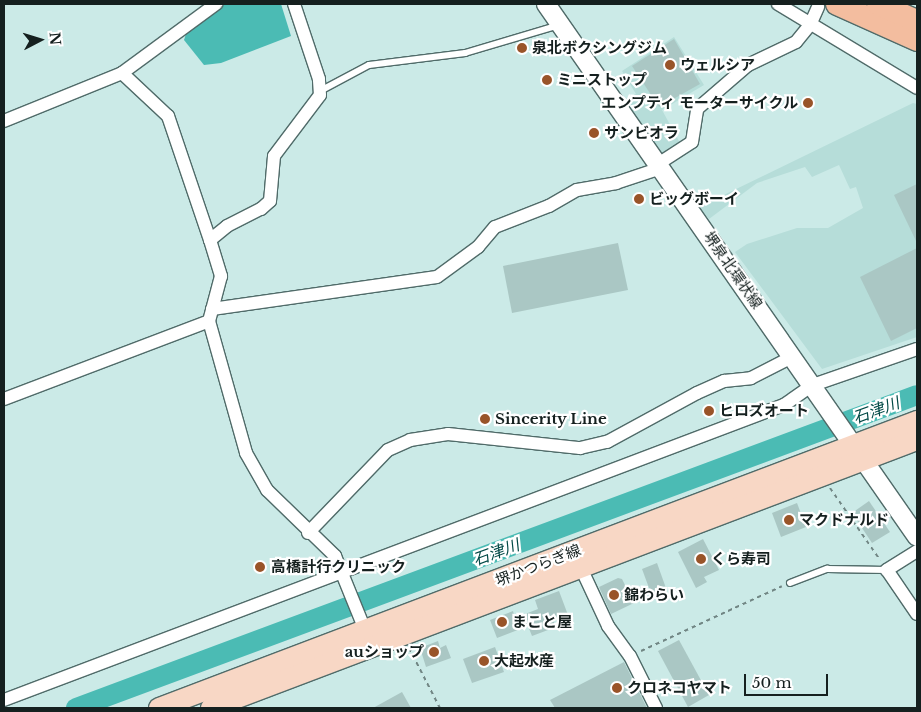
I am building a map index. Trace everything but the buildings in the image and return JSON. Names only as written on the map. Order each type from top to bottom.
[{"type":"highway","points":[[878,4],[917,21]]},
{"type":"highway","points":[[828,5],[917,40]]},
{"type":"main road","name":"堺泉北環状線","points":[[546,4],[794,356],[917,537]]},
{"type":"main road","name":"堺かつらぎ線","points":[[159,708],[366,632],[917,420]]},
{"type":"main road","name":"堺かつらぎ線","points":[[211,708],[366,632],[403,636],[581,568],[855,445],[917,440]]},
{"type":"street","points":[[4,121],[122,74],[216,4]]},
{"type":"street","points":[[210,240],[227,226],[261,209],[270,201],[274,156],[317,103],[320,91],[294,4]]},
{"type":"street","points":[[778,4],[917,88]]},
{"type":"street","points":[[4,398],[211,315],[437,277],[478,247],[495,227],[550,206],[577,190],[616,183],[660,166],[692,142],[697,109],[748,65],[796,42],[828,5]]},
{"type":"street","points":[[122,74],[168,116],[210,240],[221,276],[211,315],[239,431],[254,471],[285,510],[335,556],[366,632]]},
{"type":"street","points":[[4,700],[784,405],[917,349]]},
{"type":"street","points":[[308,532],[388,450],[410,440],[430,434],[448,434],[580,448],[607,442],[697,393],[724,381],[751,378],[794,356]]},
{"type":"street","points":[[917,551],[887,570],[917,614]]},
{"type":"street","points":[[581,568],[608,626],[630,656],[656,708]]},
{"type":"lane","points":[[320,91],[369,65],[465,52],[560,24]]},
{"type":"lane","points":[[790,582],[827,570],[887,570]]},
{"type":"path","points":[[829,486],[887,570]]},
{"type":"path","points":[[630,656],[790,582]]},
{"type":"path","points":[[403,636],[440,708]]},
{"type":"shaded area","points":[[674,37],[704,85],[662,110],[680,143],[661,156],[623,100],[636,94],[622,71]]},
{"type":"shaded area","points":[[913,103],[917,104],[917,337],[822,369],[735,252],[747,244],[797,228],[828,228],[863,208],[856,187],[850,189],[839,165],[812,177],[805,167],[757,183],[709,219],[699,207]]},
{"type":"water","points":[[225,4],[281,4],[291,36],[221,63],[204,65],[184,40],[186,34]]},
{"type":"waterway","name":"石津川","points":[[76,708],[917,395]]},
{"type":"place","name":"泉北ボクシングジム","points":[[522,48]]},
{"type":"place","name":"ウェルシア","points":[[670,65]]},
{"type":"place","name":"ミニストップ","points":[[547,80]]},
{"type":"place","name":"エンプティ モーターサイクル","points":[[808,103]]},
{"type":"place","name":"サンビオラ","points":[[594,133]]},
{"type":"place","name":"ビッグボーイ","points":[[639,199]]},
{"type":"place","name":"ヒロズオート","points":[[709,411]]},
{"type":"place","name":"Sincerity Line","points":[[485,419]]},
{"type":"place","name":"マクドナルド","points":[[789,520]]},
{"type":"place","name":"くら寿司","points":[[701,559]]},
{"type":"place","name":"高橋計行クリニック","points":[[260,567]]},
{"type":"place","name":"錦わらい","points":[[614,595]]},
{"type":"place","name":"まこと屋","points":[[502,622]]},
{"type":"place","name":"auショップ","points":[[434,652]]},
{"type":"place","name":"大起水産","points":[[484,661]]},
{"type":"place","name":"クロネコヤマト","points":[[617,688]]}]
